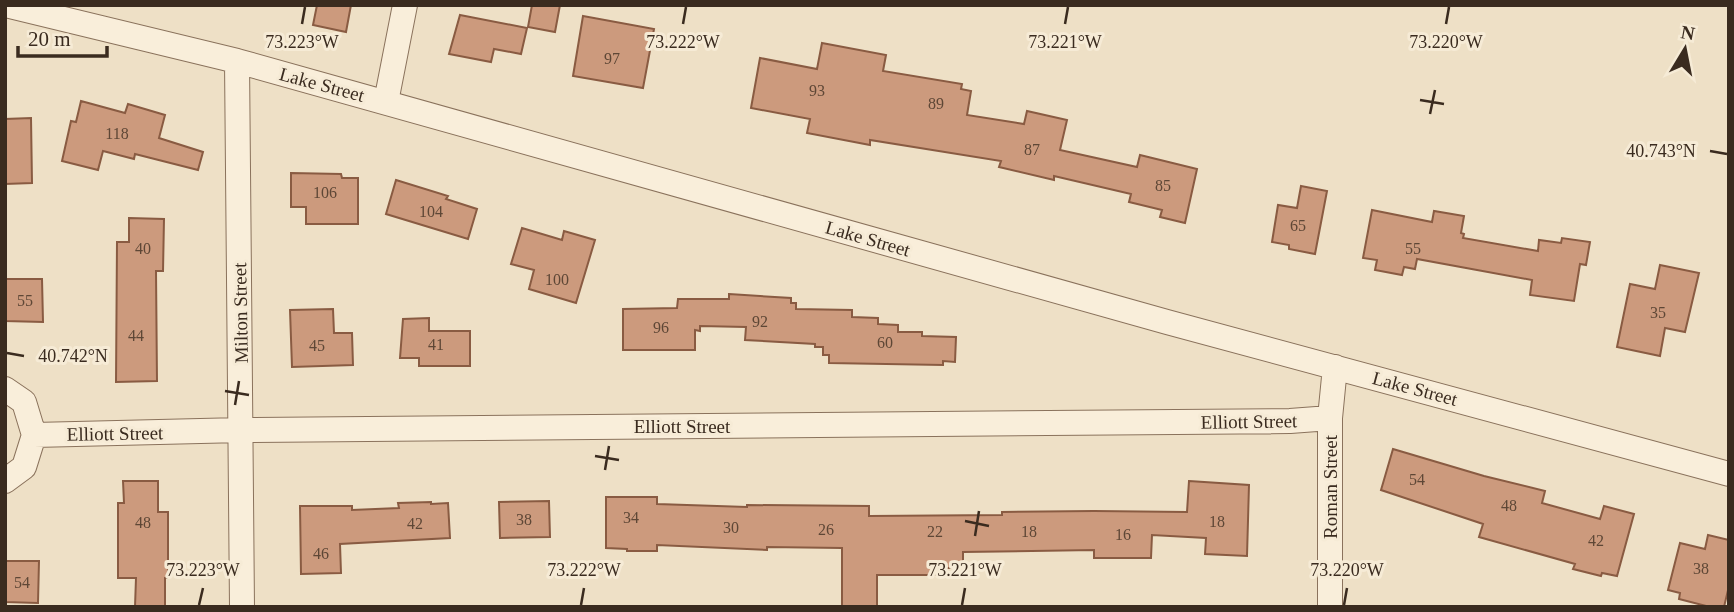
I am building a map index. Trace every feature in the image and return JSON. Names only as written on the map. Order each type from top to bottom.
[{"type":"street","name":"Lake Street","points":[[6,5],[237,61],[1140,315],[1729,474]]},
{"type":"street","points":[[386,102],[405,5]]},
{"type":"street","name":"Milton Street","points":[[237,61],[242,607]]},
{"type":"street","name":"Roman Street","points":[[1330,607],[1330,418],[1335,367]]},
{"type":"street","points":[[5,389],[24,402],[34,435],[24,467],[5,481]]},
{"type":"street","name":"Elliott Street","points":[[34,435],[242,430],[1276,421],[1330,418]]},
{"type":"building","points":[[317,5],[351,5],[346,32],[313,25]]},
{"type":"building","points":[[532,5],[560,5],[555,32],[528,27]]},
{"type":"building","points":[[460,15],[527,28],[521,54],[494,49],[491,62],[449,54]]},
{"type":"building","points":[[583,16],[654,29],[643,88],[573,76]]},
{"type":"building","points":[[822,43],[886,55],[883,71],[962,84],[961,89],[971,91],[967,115],[1024,124],[1027,111],[1067,120],[1060,150],[1137,167],[1140,155],[1197,169],[1185,223],[1160,217],[1162,210],[1129,202],[1131,194],[1054,176],[1054,180],[999,167],[1001,161],[870,140],[870,145],[807,133],[810,119],[751,108],[760,58],[817,69]]},
{"type":"building","points":[[81,101],[125,113],[128,104],[165,115],[159,138],[203,152],[198,170],[135,154],[134,159],[103,151],[98,170],[62,161],[71,121],[76,122]]},
{"type":"building","points":[[31,118],[32,183],[5,184],[5,119]]},
{"type":"building","points":[[291,173],[341,174],[342,178],[358,178],[358,224],[306,224],[306,207],[291,207]]},
{"type":"building","points":[[396,180],[448,196],[446,199],[477,209],[468,239],[386,214]]},
{"type":"building","points":[[1301,186],[1327,191],[1315,254],[1289,249],[1289,245],[1272,242],[1278,205],[1297,208]]},
{"type":"building","points":[[1372,210],[1432,222],[1434,211],[1464,216],[1461,233],[1464,234],[1463,238],[1538,251],[1539,240],[1561,243],[1562,238],[1590,242],[1586,265],[1580,264],[1574,301],[1530,295],[1532,280],[1417,259],[1415,269],[1404,267],[1402,275],[1375,270],[1377,260],[1363,258]]},
{"type":"building","points":[[129,218],[164,219],[163,271],[156,271],[157,381],[116,382],[117,242],[129,242]]},
{"type":"building","points":[[522,228],[562,240],[564,231],[595,240],[576,303],[529,289],[534,270],[511,264]]},
{"type":"building","points":[[1660,265],[1699,273],[1685,332],[1665,328],[1660,356],[1617,347],[1630,284],[1655,289]]},
{"type":"building","points":[[5,279],[42,279],[43,322],[5,321]]},
{"type":"building","points":[[729,294],[791,298],[791,303],[796,303],[796,309],[852,310],[852,317],[878,318],[878,324],[898,325],[898,332],[956,337],[955,362],[943,361],[943,365],[829,363],[829,355],[823,355],[823,347],[815,347],[815,344],[745,340],[746,327],[700,326],[700,331],[695,330],[695,350],[623,350],[623,309],[677,308],[678,299],[729,299]]},
{"type":"building","points":[[333,309],[334,333],[352,333],[353,365],[292,367],[290,310]]},
{"type":"building","points":[[429,318],[429,331],[470,331],[470,366],[419,366],[419,358],[400,358],[403,319]]},
{"type":"building","points":[[1393,449],[1545,491],[1542,503],[1600,519],[1604,506],[1634,514],[1617,576],[1602,573],[1601,576],[1573,569],[1575,564],[1479,537],[1483,524],[1381,490]]},
{"type":"building","points":[[123,481],[158,481],[158,512],[168,512],[165,607],[135,607],[136,578],[118,578],[118,503],[124,503]]},
{"type":"building","points":[[1189,481],[1249,485],[1247,556],[1205,554],[1206,538],[1152,535],[1151,558],[1094,558],[1094,550],[963,552],[963,568],[936,568],[936,575],[877,575],[877,607],[842,607],[842,548],[767,547],[767,550],[657,545],[657,551],[627,551],[606,548],[606,497],[657,497],[657,504],[747,507],[869,506],[869,516],[1002,515],[1002,512],[1187,512]]},
{"type":"building","points":[[549,501],[550,537],[500,538],[499,502]]},
{"type":"building","points":[[398,503],[448,503],[450,538],[340,544],[341,573],[301,574],[300,506],[352,506],[352,510],[399,508]]},
{"type":"building","points":[[1708,535],[1729,540],[1729,586],[1724,607],[1710,607],[1679,599],[1680,593],[1668,590],[1680,543],[1705,549]]},
{"type":"building","points":[[5,561],[39,561],[38,603],[5,602]]}]
